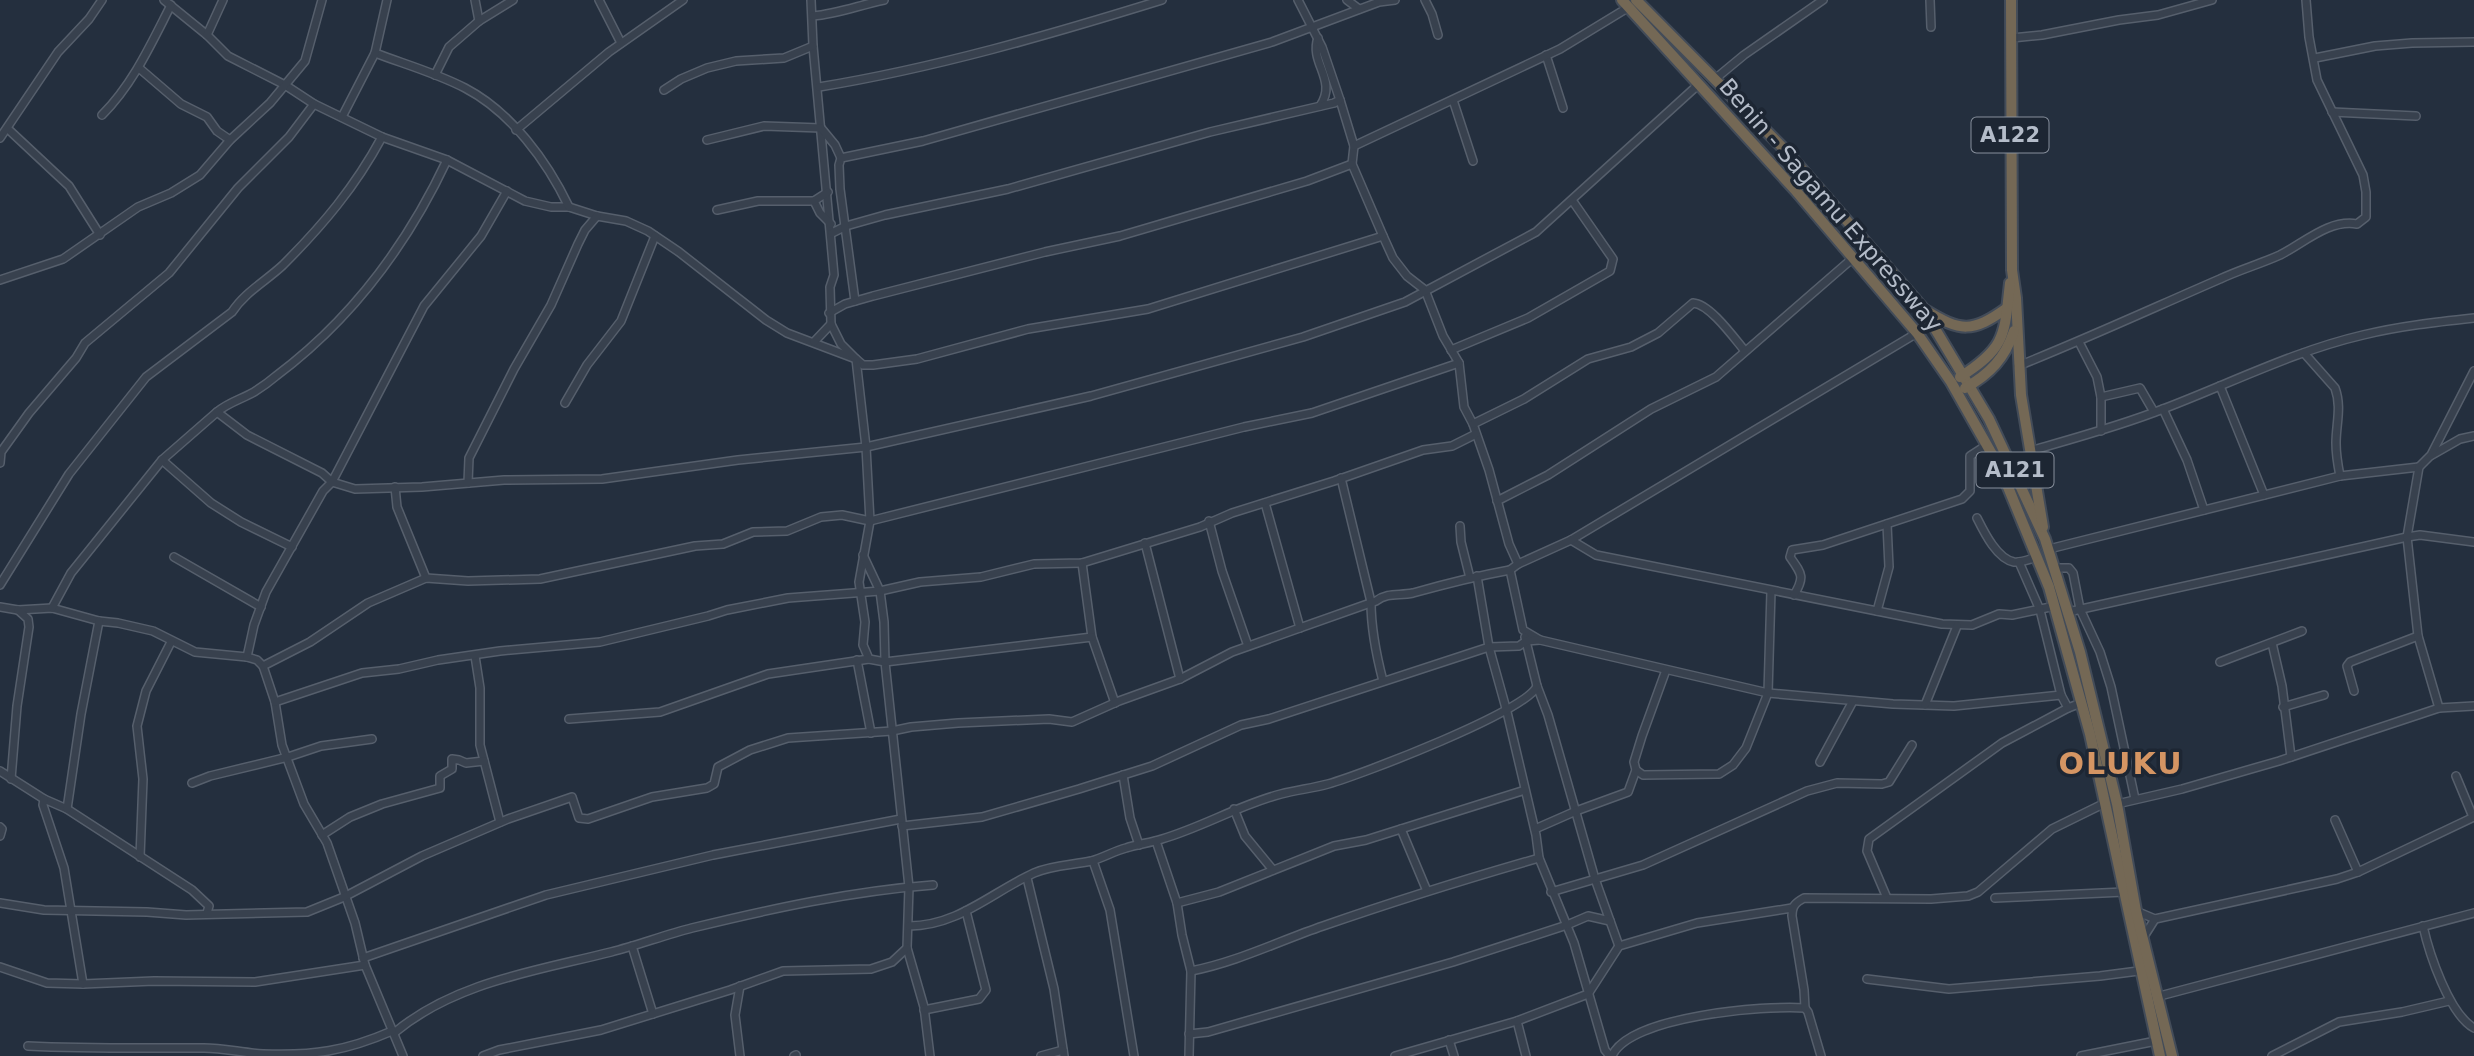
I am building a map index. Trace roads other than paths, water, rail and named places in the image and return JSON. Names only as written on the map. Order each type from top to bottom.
[{"type":"highway","name":"A122","points":[[1957,393],[1996,366],[2010,343],[2016,325],[2010,184],[2011,0]]},
{"type":"highway","name":"A121","points":[[1629,2],[1716,79],[1802,169],[1924,310],[1970,385],[2013,467],[2047,544],[2094,704],[2143,938],[2145,970],[2156,996],[2172,1056]]},
{"type":"highway","name":"Benin - Sagamu Expressway","points":[[1629,2],[1917,333],[1951,382],[2001,470],[2055,606],[2145,970],[2160,1056]]},
{"type":"highway","name":"A122","points":[[1951,382],[1991,354],[1999,343],[2007,323],[2012,270]]},
{"type":"highway","points":[[1924,310],[1954,326],[1965,328],[1981,324],[2007,308]]},
{"type":"highway","points":[[2016,325],[2021,396],[2047,544]]},
{"type":"street","points":[[0,138],[58,52],[89,19],[102,0]]},
{"type":"street","points":[[207,35],[223,0]]},
{"type":"street","points":[[0,280],[63,258],[138,207],[171,194],[200,175],[230,140],[270,103],[305,61],[322,0]]},
{"type":"street","points":[[342,117],[374,53],[387,0]]},
{"type":"street","points":[[475,0],[479,21]]},
{"type":"street","points":[[435,75],[449,47],[479,21],[513,0]]},
{"type":"street","points":[[599,0],[621,43]]},
{"type":"street","points":[[516,130],[576,78],[683,0]]},
{"type":"street","points":[[811,0],[813,46],[832,233],[834,275],[830,287],[829,313],[831,324],[841,344],[863,365],[917,359],[1028,329],[1148,309],[1383,236]]},
{"type":"street","points":[[813,16],[829,15],[852,6],[884,0]]},
{"type":"street","points":[[819,87],[890,75],[975,52],[1020,44],[1162,0]]},
{"type":"street","points":[[1298,0],[1318,38],[1354,146],[1352,164],[1383,236],[1393,258],[1407,276],[1425,290],[1443,336],[1459,363],[1464,407],[1473,424],[1509,544],[1518,564]]},
{"type":"street","points":[[1347,0],[1359,9]]},
{"type":"street","points":[[1370,0],[1379,2]]},
{"type":"street","points":[[841,158],[923,141],[1272,42],[1379,2],[1395,0]]},
{"type":"street","points":[[1425,0],[1438,35]]},
{"type":"street","points":[[1716,79],[1744,55],[1823,0]]},
{"type":"street","points":[[1930,0],[1931,27]]},
{"type":"street","points":[[2011,38],[2158,15],[2211,0]]},
{"type":"street","points":[[2018,366],[2079,342],[2245,267],[2280,255],[2328,229],[2347,222],[2357,223],[2366,217],[2363,175],[2317,80],[2306,0]]},
{"type":"street","points":[[1354,146],[1546,55],[1586,34],[1629,2]]},
{"type":"street","points":[[102,115],[139,68],[167,3],[228,56],[285,85],[314,104],[382,137],[447,160],[525,201],[551,207],[569,207],[626,221],[655,236],[787,333],[856,359]]},
{"type":"street","points":[[1318,38],[1316,52],[1327,83],[1326,97],[1320,106]]},
{"type":"street","points":[[2315,58],[2375,46],[2474,43]]},
{"type":"street","points":[[664,90],[707,68],[736,61],[784,58],[813,46]]},
{"type":"street","points":[[374,53],[435,75],[478,95],[516,130],[555,179],[569,207]]},
{"type":"street","points":[[1546,55],[1563,108]]},
{"type":"street","points":[[139,68],[181,104],[207,117],[217,131],[230,140]]},
{"type":"street","points":[[217,412],[235,428],[322,473],[332,482],[355,489],[520,480],[602,479],[738,460],[866,447],[1166,377],[1230,356],[1303,337],[1405,302],[1536,232],[1699,84]]},
{"type":"street","points":[[832,233],[846,226],[1008,189],[1210,132],[1340,100]]},
{"type":"street","points":[[1452,100],[1473,160]]},
{"type":"street","points":[[0,463],[1,452],[85,343],[169,273],[238,188],[289,137],[314,104]]},
{"type":"street","points":[[2332,112],[2416,116]]},
{"type":"street","points":[[707,140],[764,126],[821,128],[835,145],[841,158],[840,189],[855,301]]},
{"type":"street","points":[[8,129],[69,186],[100,235]]},
{"type":"street","points":[[0,585],[69,474],[146,377],[232,312],[242,298],[279,268],[323,224],[362,174],[382,137]]},
{"type":"street","points":[[52,608],[71,573],[162,460],[228,402],[253,393],[277,375],[342,319],[365,293],[423,207],[447,160]]},
{"type":"street","points":[[829,313],[855,301],[1045,252],[1120,236],[1307,181],[1352,164]]},
{"type":"street","points":[[247,657],[254,625],[266,592],[323,491],[332,482],[424,306],[481,236],[507,191]]},
{"type":"street","points":[[717,210],[758,201],[814,201],[828,192]]},
{"type":"street","points":[[1451,350],[1528,318],[1610,271],[1613,259],[1572,200]]},
{"type":"street","points":[[814,201],[820,213],[831,224]]},
{"type":"street","points":[[467,483],[468,458],[551,305],[585,230],[597,216]]},
{"type":"street","points":[[565,403],[587,365],[621,321],[655,236]]},
{"type":"street","points":[[1497,501],[1548,475],[1651,409],[1716,377],[1853,258]]},
{"type":"street","points":[[1473,424],[1524,399],[1588,359],[1631,347],[1658,333],[1693,303],[1702,304],[1710,311],[1745,351]]},
{"type":"street","points":[[2031,451],[2163,409],[2304,353],[2361,335],[2399,327],[2474,318]]},
{"type":"street","points":[[814,342],[831,324]]},
{"type":"street","points":[[0,903],[44,910],[186,915],[307,912],[344,898],[422,856],[500,822],[572,797],[579,818],[588,819],[652,797],[707,788],[714,784],[718,767],[722,764],[750,750],[789,738],[871,733],[958,723],[1049,719],[1072,722],[1180,679],[1248,646],[1384,595],[1409,594],[1510,570],[1572,540],[1917,333]]},
{"type":"street","points":[[2079,342],[2096,377],[2101,397],[2101,430]]},
{"type":"street","points":[[2304,353],[2335,388],[2338,396],[2336,444],[2340,477]]},
{"type":"street","points":[[856,359],[866,447],[870,521],[859,582],[865,622],[863,646],[869,659]]},
{"type":"street","points":[[263,666],[310,642],[368,603],[426,578],[468,581],[540,579],[685,548],[723,544],[753,532],[787,531],[821,517],[842,515],[870,521],[1244,427],[1312,414],[1459,363]]},
{"type":"street","points":[[2431,455],[2474,371]]},
{"type":"street","points":[[2220,386],[2263,495]]},
{"type":"street","points":[[2101,397],[2140,388],[2154,412]]},
{"type":"street","points":[[2163,409],[2187,460],[2204,510]]},
{"type":"street","points":[[275,702],[362,673],[475,656],[600,642],[708,617],[727,610],[788,598],[861,593],[920,582],[981,577],[1034,564],[1082,563],[1200,527],[1209,521],[1423,450],[1452,446],[1476,434]]},
{"type":"street","points":[[2439,708],[2418,636],[2407,537],[2419,467],[2431,455],[2460,439],[2474,436]]},
{"type":"street","points":[[1794,595],[1802,578],[1790,557],[1792,550],[1823,545],[1967,496],[1970,491],[1970,456],[1987,445]]},
{"type":"street","points":[[162,460],[211,503],[241,522],[292,547]]},
{"type":"street","points":[[2047,544],[2340,477],[2419,467]]},
{"type":"street","points":[[1341,478],[1371,602],[1374,646],[1383,681]]},
{"type":"street","points":[[394,487],[397,507],[426,578]]},
{"type":"street","points":[[1265,503],[1300,628]]},
{"type":"street","points":[[1977,518],[1990,540],[2010,561],[2019,562],[2037,556]]},
{"type":"street","points":[[1209,521],[1222,571],[1248,646]]},
{"type":"street","points":[[1877,611],[1889,567],[1887,524]]},
{"type":"street","points":[[1460,526],[1461,542],[1473,577],[1507,712],[1539,858],[1567,925],[1605,1051],[1611,1056],[1620,1043],[1648,1028],[1672,1021],[1750,1010],[1805,1008]]},
{"type":"street","points":[[2068,612],[2407,537],[2474,542]]},
{"type":"street","points":[[1572,540],[1596,555],[1957,626],[1972,625],[1999,614],[2012,615],[2055,606]]},
{"type":"street","points":[[1145,543],[1180,679]]},
{"type":"street","points":[[863,555],[880,590],[909,887],[906,948],[924,1010],[930,1056]]},
{"type":"street","points":[[174,557],[261,607]]},
{"type":"street","points":[[2019,562],[2040,610],[2061,695],[2068,708]]},
{"type":"street","points":[[1082,563],[1092,637],[1115,703]]},
{"type":"street","points":[[859,582],[870,565]]},
{"type":"street","points":[[2055,568],[2069,568],[2073,573],[2080,609],[2100,652],[2111,687],[2135,799]]},
{"type":"street","points":[[1510,570],[1537,687],[1548,715],[1595,878],[1619,946]]},
{"type":"street","points":[[1636,770],[1643,775],[1719,774],[1733,765],[1746,748],[1768,693],[1771,591]]},
{"type":"street","points":[[0,607],[18,610],[52,608],[99,621],[153,631],[195,652],[247,657],[257,660],[263,666],[275,702],[282,745],[304,804],[327,843],[344,898],[355,923],[364,962],[402,1056]]},
{"type":"street","points":[[11,779],[17,706],[29,627],[28,620],[18,610]]},
{"type":"street","points":[[67,810],[81,714],[99,621]]},
{"type":"street","points":[[1925,705],[1957,626]]},
{"type":"street","points":[[1523,630],[1540,640],[1768,693],[1925,705],[1978,705],[2061,695]]},
{"type":"street","points":[[2220,662],[2302,631]]},
{"type":"street","points":[[2354,691],[2347,666],[2350,662],[2418,636]]},
{"type":"street","points":[[569,719],[660,712],[768,674],[856,660],[885,662],[1092,637]]},
{"type":"street","points":[[0,967],[47,983],[255,982],[364,962],[546,895],[713,855],[901,822],[982,817],[1152,766],[1241,724],[1269,719],[1489,647],[1519,646],[1527,641],[1540,640]]},
{"type":"street","points":[[140,857],[143,779],[137,726],[146,691],[171,642]]},
{"type":"street","points":[[2272,643],[2282,686],[2291,757]]},
{"type":"street","points":[[475,656],[480,688],[480,745],[500,822]]},
{"type":"street","points":[[856,660],[871,733]]},
{"type":"street","points":[[1535,830],[1628,792],[1636,770],[1634,762],[1642,736],[1666,670]]},
{"type":"street","points":[[909,926],[923,926],[966,911],[1027,878],[1058,866],[1093,860],[1156,841],[1234,809],[1329,784],[1507,712],[1534,693],[1537,687]]},
{"type":"street","points":[[2283,706],[2324,695]]},
{"type":"street","points":[[1820,762],[1853,701]]},
{"type":"street","points":[[1887,898],[1867,851],[1869,839],[2002,743],[2081,703]]},
{"type":"street","points":[[2117,804],[2182,789],[2291,757],[2439,708],[2474,706]]},
{"type":"street","points":[[192,783],[321,746],[372,739]]},
{"type":"street","points":[[1551,892],[1643,864],[1807,791],[1837,783],[1889,782],[1912,745]]},
{"type":"street","points":[[322,835],[350,817],[382,804],[440,788],[440,776],[452,769],[452,760],[466,763],[484,761]]},
{"type":"street","points":[[0,771],[67,810],[192,890],[209,906],[207,913]]},
{"type":"street","points":[[1123,775],[1130,818],[1139,845]]},
{"type":"street","points":[[2136,911],[2155,919],[2358,872],[2474,817],[2456,776]]},
{"type":"street","points":[[1177,903],[1219,892],[1334,846],[1366,840],[1525,789]]},
{"type":"street","points":[[44,799],[43,805],[64,869],[83,984]]},
{"type":"street","points":[[1395,1056],[1517,1021],[1588,995],[1619,946],[1697,923],[1792,908],[1804,898],[1931,899],[1978,892],[2052,829],[2105,803]]},
{"type":"street","points":[[1234,809],[1245,836],[1273,870]]},
{"type":"street","points":[[2335,820],[2358,872]]},
{"type":"street","points":[[0,827],[0,835]]},
{"type":"street","points":[[1401,829],[1427,891]]},
{"type":"street","points":[[1156,841],[1177,903],[1191,971],[1189,1056]]},
{"type":"street","points":[[1191,971],[1236,959],[1427,891],[1539,858]]},
{"type":"street","points":[[1093,860],[1110,910],[1134,1056]]},
{"type":"street","points":[[1027,878],[1054,989],[1064,1053],[1041,1056]]},
{"type":"street","points":[[28,1046],[186,1052],[206,1048],[261,1054],[315,1055],[348,1048],[393,1032],[442,1000],[508,978],[691,929],[762,913],[933,885]]},
{"type":"street","points":[[1994,898],[2124,892]]},
{"type":"street","points":[[1792,908],[1805,1008],[1821,1056]]},
{"type":"street","points":[[924,1010],[979,999],[984,995],[986,990],[966,911]]},
{"type":"street","points":[[2156,996],[2474,913]]},
{"type":"street","points":[[1189,1034],[1208,1032],[1322,1001],[1567,925],[1588,916],[1610,920]]},
{"type":"street","points":[[2143,938],[2155,919]]},
{"type":"street","points":[[2423,926],[2449,1001],[2472,1024]]},
{"type":"street","points":[[632,946],[653,1014]]},
{"type":"street","points":[[483,1056],[499,1050],[601,1031],[783,971],[871,969],[885,966],[906,948]]},
{"type":"street","points":[[1867,979],[1949,989],[2145,970]]},
{"type":"street","points":[[740,986],[735,1015],[740,1056]]},
{"type":"street","points":[[2272,1056],[2339,1022],[2449,1001]]},
{"type":"street","points":[[1517,1021],[1526,1056]]},
{"type":"street","points":[[1449,1041],[1454,1056]]},
{"type":"street","points":[[2081,1056],[2156,1041]]},
{"type":"district","name":"OLUKU","points":[[2121,764]]}]
